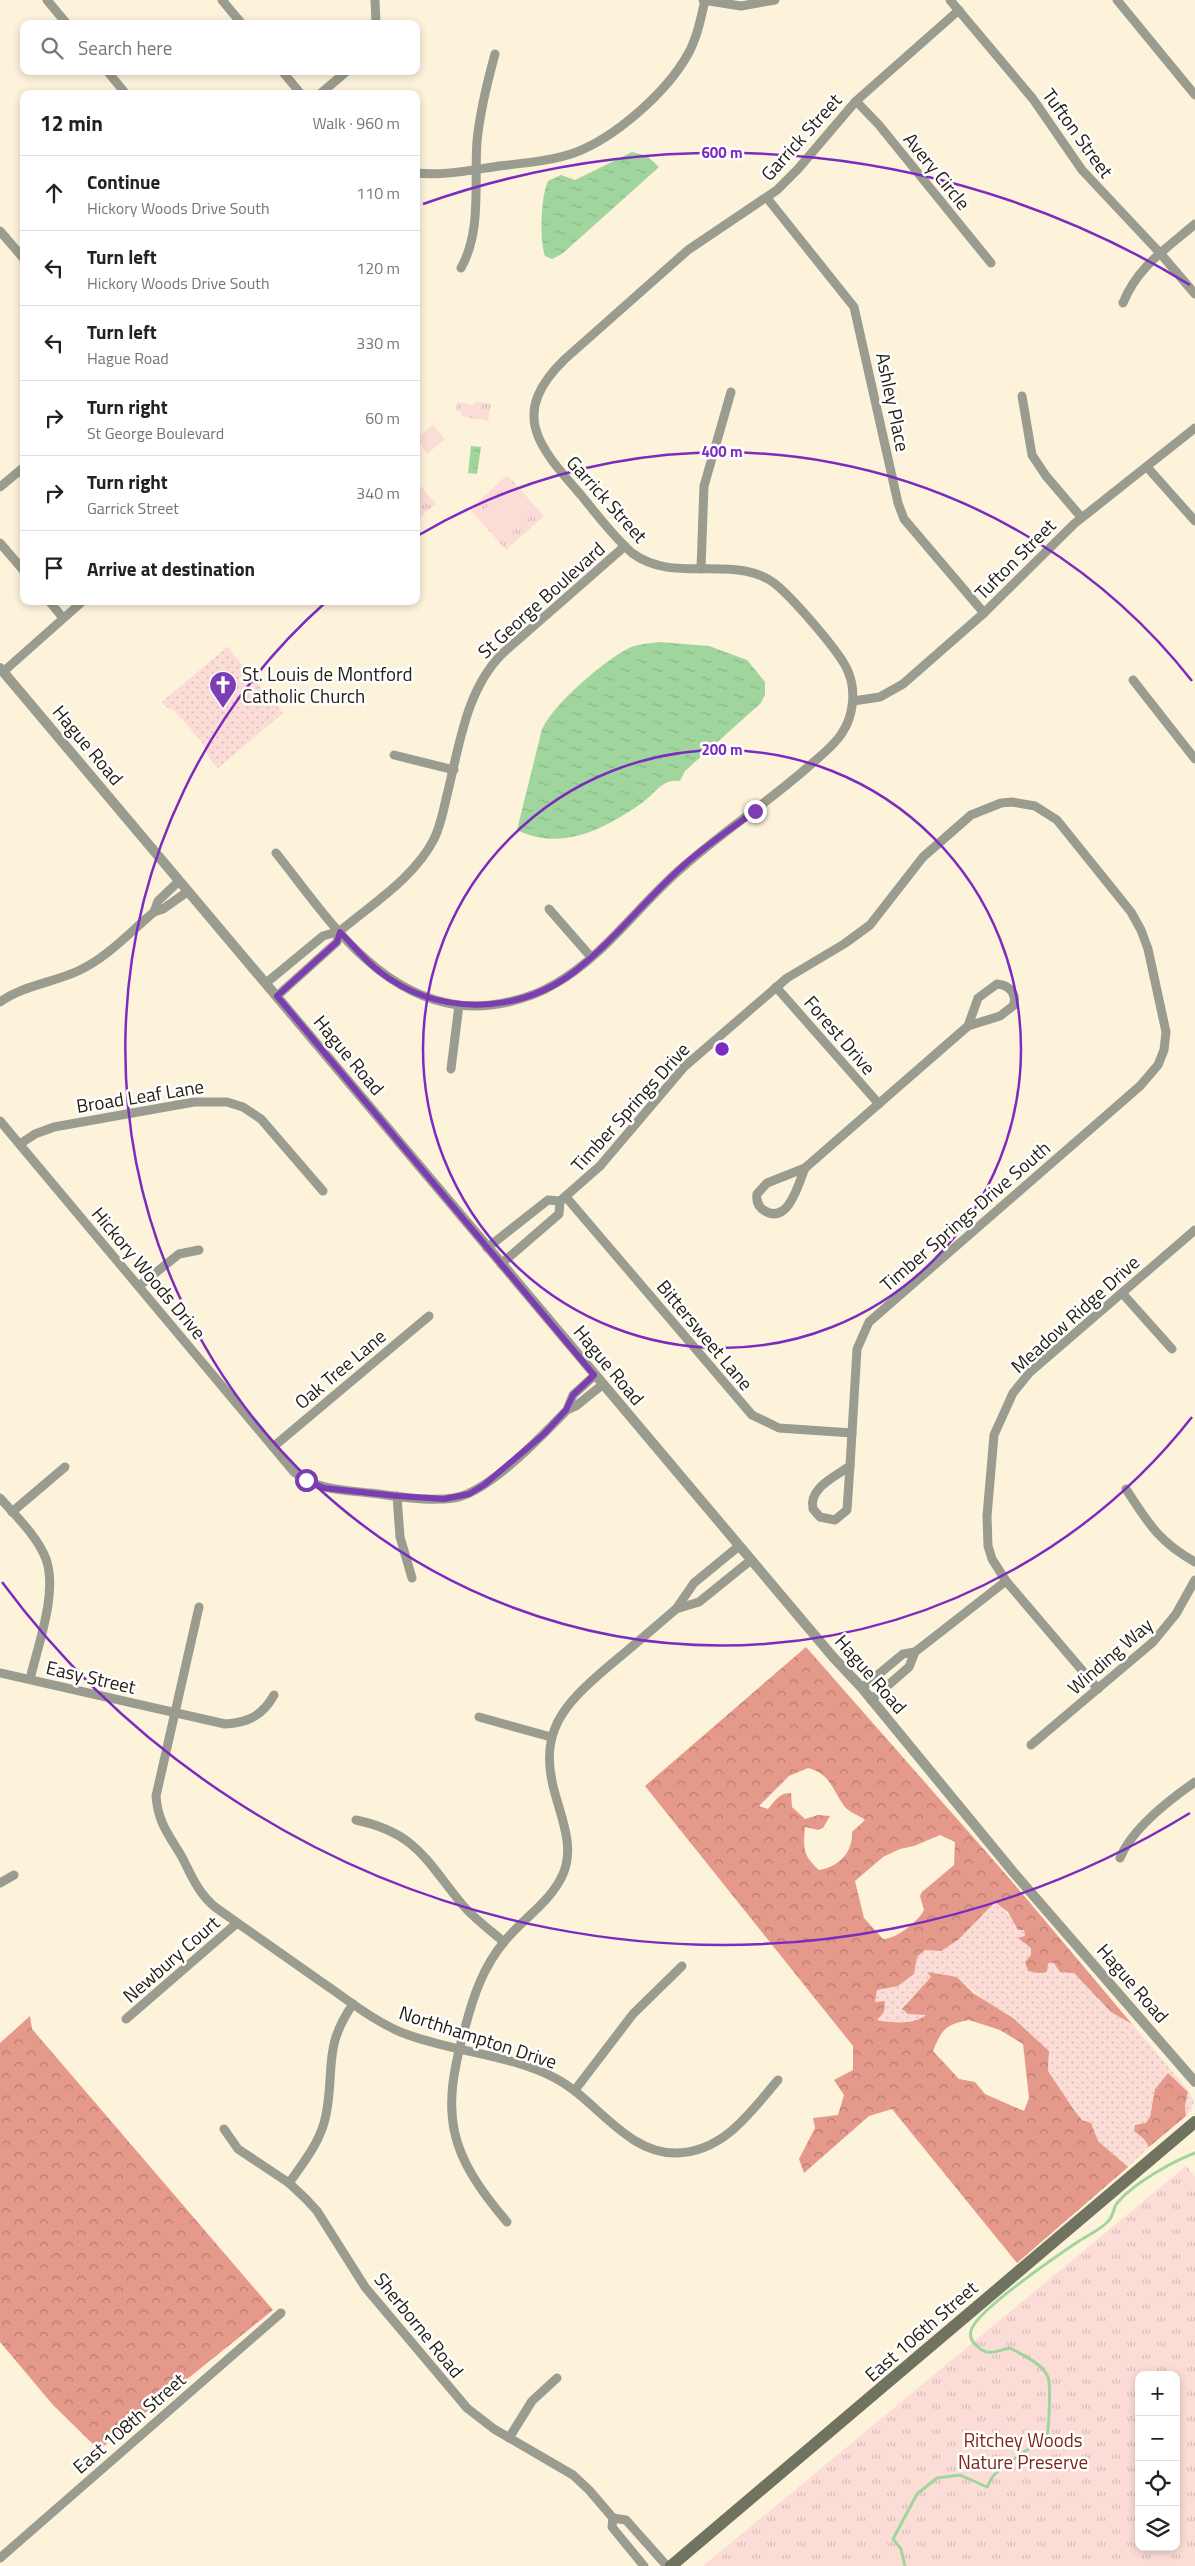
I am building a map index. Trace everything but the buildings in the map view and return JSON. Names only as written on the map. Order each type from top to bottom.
[{"type":"main road","name":"East 106th Street","points":[[669,2566],[1195,2122]]},
{"type":"street","points":[[47,0],[64,20]]},
{"type":"street","points":[[222,0],[239,20]]},
{"type":"street","points":[[375,0],[376,20]]},
{"type":"street","points":[[420,173],[437,174],[476,170],[559,157],[587,147],[610,134],[652,98],[674,75],[692,45],[704,0],[741,6],[775,0]]},
{"type":"street","name":"Tufton Street","points":[[950,0],[1033,99],[1068,153],[1089,180],[1160,253],[1195,294]]},
{"type":"street","points":[[1116,0],[1195,95]]},
{"type":"street","name":"Garrick Street","points":[[276,853],[340,932],[370,964],[390,980],[422,996],[459,1005],[508,1002],[535,994],[563,980],[591,957],[684,865],[778,793],[834,744],[849,720],[853,701],[850,678],[844,663],[776,584],[766,578],[748,572],[672,568],[652,565],[638,557],[624,546],[548,457],[540,444],[534,418],[541,388],[550,374],[565,359],[688,250],[768,198],[792,176],[856,101],[958,10]]},
{"type":"street","points":[[461,268],[472,242],[480,123],[495,54]]},
{"type":"street","points":[[110,75],[123,90]]},
{"type":"street","points":[[285,75],[298,90]]},
{"type":"street","points":[[325,90],[342,75]]},
{"type":"street","name":"Avery Circle","points":[[856,101],[879,125],[991,263]]},
{"type":"street","name":"Ashley Place","points":[[768,198],[854,307],[899,508],[904,519],[984,613]]},
{"type":"street","points":[[1123,302],[1136,277],[1160,253],[1195,224]]},
{"type":"street","points":[[0,231],[20,254]]},
{"type":"street","points":[[701,569],[704,486],[730,392]]},
{"type":"street","points":[[1022,396],[1032,455],[1046,476],[1081,517]]},
{"type":"street","name":"Tufton Street","points":[[853,701],[874,699],[894,690],[984,613],[1081,517],[1148,467],[1195,428]]},
{"type":"street","points":[[1148,467],[1195,521]]},
{"type":"street","points":[[0,487],[20,470]]},
{"type":"street","points":[[0,543],[20,566]]},
{"type":"street","name":"St George Boulevard","points":[[266,983],[322,936],[340,932],[408,874],[426,853],[439,827],[472,699],[488,670],[624,546]]},
{"type":"street","points":[[53,605],[64,618]]},
{"type":"street","points":[[1,670],[79,605]]},
{"type":"street","name":"Hague Road","points":[[1,670],[277,996],[602,1385],[833,1657],[862,1688],[1014,1873],[1195,2082]]},
{"type":"street","points":[[1133,680],[1195,759]]},
{"type":"street","points":[[394,755],[454,770]]},
{"type":"street","name":"Timber Springs Drive","points":[[501,1264],[558,1214],[563,1199],[600,1166],[676,1074],[776,986],[797,970],[844,944],[870,924],[923,857],[971,815],[1001,803],[1025,804]]},
{"type":"street","name":"Timber Springs Drive South","points":[[850,1466],[823,1485],[814,1495],[814,1509],[824,1520],[840,1518],[847,1510],[850,1466],[857,1350],[869,1322],[1149,1078],[1164,1050],[1165,1021],[1147,944],[1131,912],[1057,820],[1043,811],[1025,804]]},
{"type":"street","points":[[154,912],[158,900],[179,881]]},
{"type":"street","points":[[0,1002],[21,990],[72,974],[93,963],[154,912],[163,909],[187,892]]},
{"type":"street","points":[[549,909],[591,957]]},
{"type":"street","name":"St George Boulevard","points":[[277,996],[337,942],[340,932]]},
{"type":"street","points":[[805,1168],[793,1199],[784,1209],[772,1213],[758,1205],[757,1194],[762,1186],[805,1168],[968,1026],[1005,1014],[1015,1002],[1013,992],[1004,985],[997,984],[984,992],[974,1006],[968,1026]]},
{"type":"street","name":"Forest Drive","points":[[776,986],[879,1104]]},
{"type":"street","points":[[451,1069],[459,1005]]},
{"type":"street","name":"Broad Leaf Lane","points":[[20,1144],[35,1134],[54,1126],[194,1102],[227,1102],[243,1107],[261,1119],[323,1191]]},
{"type":"street","name":"Hickory Woods Drive","points":[[0,1121],[273,1446],[300,1476],[318,1486],[397,1496],[444,1499],[469,1494],[484,1485],[544,1434],[566,1410]]},
{"type":"street","name":"Timber Springs Drive","points":[[487,1248],[548,1200],[563,1199]]},
{"type":"street","name":"Bittersweet Lane","points":[[563,1199],[752,1415],[779,1428],[852,1433]]},
{"type":"street","name":"Meadow Ridge Drive","points":[[1098,1689],[1006,1580],[992,1559],[986,1533],[994,1435],[1013,1394],[1030,1372],[1195,1230]]},
{"type":"street","points":[[139,1286],[179,1254],[199,1250]]},
{"type":"street","points":[[1122,1293],[1172,1349]]},
{"type":"street","name":"Oak Tree Lane","points":[[273,1446],[429,1316]]},
{"type":"street","points":[[566,1410],[573,1395],[594,1375]]},
{"type":"street","points":[[566,1410],[576,1406],[602,1385]]},
{"type":"street","points":[[12,1512],[65,1467]]},
{"type":"street","points":[[1126,1489],[1158,1536],[1168,1546],[1195,1562]]},
{"type":"street","points":[[397,1496],[400,1537],[412,1578]]},
{"type":"street","points":[[0,1498],[40,1548],[48,1565],[51,1583],[30,1679]]},
{"type":"street","points":[[507,2222],[471,2177],[456,2137],[452,2093],[458,2049],[478,1986],[486,1969],[504,1942],[554,1890],[563,1875],[568,1859],[566,1837],[550,1775],[551,1737],[564,1709],[581,1690],[676,1609],[694,1583],[739,1546]]},
{"type":"street","points":[[676,1609],[700,1602],[751,1560]]},
{"type":"street","points":[[862,1688],[903,1654],[915,1652],[1006,1580]]},
{"type":"street","name":"Winding Way","points":[[1032,1744],[1166,1629],[1195,1580]]},
{"type":"street","name":"Northhampton Drive","points":[[199,1607],[157,1785],[157,1806],[167,1837],[202,1895],[237,1923],[386,2025],[404,2033],[541,2072],[576,2090],[640,2144],[659,2151],[678,2153],[712,2145],[731,2133],[778,2080]]},
{"type":"street","points":[[871,1700],[909,1667],[915,1652]]},
{"type":"street","name":"Easy Street","points":[[0,1673],[215,1722],[236,1724],[254,1718],[268,1706],[274,1696]]},
{"type":"street","points":[[479,1717],[551,1737]]},
{"type":"street","points":[[1120,1858],[1134,1834],[1195,1782]]},
{"type":"street","points":[[356,1820],[391,1831],[415,1846],[463,1905],[504,1942]]},
{"type":"street","points":[[0,1883],[14,1875]]},
{"type":"street","name":"Newbury Court","points":[[126,2019],[237,1923]]},
{"type":"street","points":[[576,2090],[633,2014],[682,1966]]},
{"type":"street","points":[[289,2183],[310,2154],[323,2126],[332,2047],[340,2025],[353,2004]]},
{"type":"street","name":"Sherborne Road","points":[[224,2129],[238,2149],[251,2160],[289,2183],[317,2211],[365,2287],[462,2403],[483,2422],[577,2478],[613,2518],[626,2520],[669,2566]]},
{"type":"street","name":"East 108th Street","points":[[0,2558],[280,2313]]},
{"type":"street","points":[[509,2438],[532,2401],[556,2378]]},
{"type":"street","name":"Sherborne Road","points":[[613,2518],[612,2527],[644,2566]]},
{"type":"green space","points":[[475,401],[491,404],[488,421],[461,416],[461,412],[456,411],[457,402],[474,405]]},
{"type":"green space","points":[[433,425],[445,439],[427,454],[420,444],[420,435]]},
{"type":"green space","points":[[507,475],[544,516],[506,550],[470,509]]},
{"type":"green space","points":[[420,485],[436,504],[420,517]]},
{"type":"green space","points":[[511,486],[535,513],[522,524],[498,497]]},
{"type":"green space","points":[[494,501],[517,528],[505,539],[482,512]]},
{"type":"green space","points":[[227,647],[283,713],[218,768],[210,759],[202,742],[174,710],[166,707],[162,702]]},
{"type":"green space","points":[[806,1647],[1009,1878],[1132,2024],[1111,2012],[1074,1973],[1060,1972],[1054,1963],[1048,1963],[1047,1972],[1028,1971],[1025,1962],[1031,1955],[1031,1948],[1018,1938],[1025,1936],[1024,1930],[1018,1930],[1008,1912],[995,1902],[958,1940],[941,1951],[925,1950],[917,1957],[914,1974],[898,1986],[877,1990],[875,2002],[885,2001],[884,2012],[877,2020],[909,2022],[921,2018],[926,2015],[908,2014],[902,2009],[931,1977],[927,1972],[957,1977],[973,1993],[1013,2018],[1049,2051],[1048,2071],[1074,2110],[1082,2120],[1091,2123],[1098,2141],[1128,2167],[1017,2263],[892,2109],[869,2116],[804,2173],[799,2159],[815,2128],[813,2118],[838,2115],[844,2095],[834,2080],[853,2070],[853,2046],[645,1786]],"holes":[[[808,1768],[822,1774],[845,1807],[865,1820],[852,1832],[850,1846],[843,1857],[833,1866],[819,1870],[805,1851],[805,1827],[818,1830],[823,1828],[830,1816],[818,1815],[805,1819],[792,1807],[791,1793],[780,1796],[768,1809],[759,1806],[789,1776]],[[940,1835],[955,1842],[954,1865],[922,1892],[920,1896],[924,1910],[917,1920],[900,1933],[883,1939],[864,1918],[855,1881],[883,1857],[900,1849],[914,1846]],[[969,2020],[1000,2030],[1023,2044],[1029,2098],[1024,2111],[985,2094],[975,2082],[959,2079],[933,2051],[942,2033],[955,2023]]]},
{"type":"green space","points":[[995,1902],[1024,1930],[1026,1936],[1019,1939],[1031,1948],[1031,1955],[1048,1963],[1054,1963],[1064,1972],[1074,1973],[1111,2012],[1132,2024],[1187,2089],[1194,2101],[1191,2111],[1186,2116],[1185,2106],[1188,2092],[1168,2074],[1155,2089],[1150,2117],[1146,2124],[1135,2125],[1134,2131],[1144,2139],[1149,2147],[1128,2167],[1098,2141],[1091,2123],[1077,2115],[1066,2101],[1048,2071],[1050,2056],[957,1977],[927,1973],[931,1977],[902,2009],[927,2015],[909,2022],[876,2020],[885,2001],[875,2002],[877,1990],[898,1986],[914,1974],[917,1957],[925,1950],[941,1951]]},
{"type":"green space","points":[[30,2016],[32,2029],[273,2310],[99,2450],[53,2405],[0,2342],[0,2043]]},
{"type":"green space","points":[[1168,2073],[1188,2092],[1185,2106],[1186,2116],[1149,2147],[1144,2139],[1134,2131],[1135,2125],[1146,2123],[1150,2117],[1155,2089]]},
{"type":"green space","name":"Ritchey Woods Nature Preserve","points":[[1186,2166],[1195,2177],[1195,2566],[703,2566]]},
{"type":"water","points":[[632,152],[647,156],[659,167],[562,254],[552,259],[545,256],[542,239],[542,218],[548,181],[561,175],[575,180]]},
{"type":"water","points":[[471,446],[481,447],[477,474],[468,473]]},
{"type":"water","points":[[659,642],[709,646],[747,660],[765,682],[765,695],[761,703],[685,771],[680,781],[668,782],[628,813],[598,829],[566,838],[550,839],[517,830],[541,733],[554,711],[592,674],[619,654],[631,647]]},
{"type":"waterway","points":[[905,2566],[901,2549],[893,2539],[917,2494],[937,2478],[960,2475],[987,2487],[993,2476],[1004,2466],[1047,2436],[1049,2388],[1048,2377],[1045,2372],[1031,2360],[1010,2348],[994,2352],[982,2350],[971,2338],[971,2331],[976,2322],[1019,2283],[1104,2225],[1111,2217],[1116,2204],[1143,2181],[1165,2167],[1195,2153]]},
{"type":"place","name":"St. Louis de Montford Catholic Church","points":[[223,709]]},
{"type":"route","points":[[306,1480],[324,1488],[397,1496],[444,1499],[469,1494],[484,1485],[544,1434],[566,1410],[573,1395],[594,1375],[277,996],[337,942],[340,932],[370,964],[390,980],[434,1000],[459,1005],[481,1005],[508,1002],[543,991],[574,972],[625,925],[684,865],[755,811]]}]
